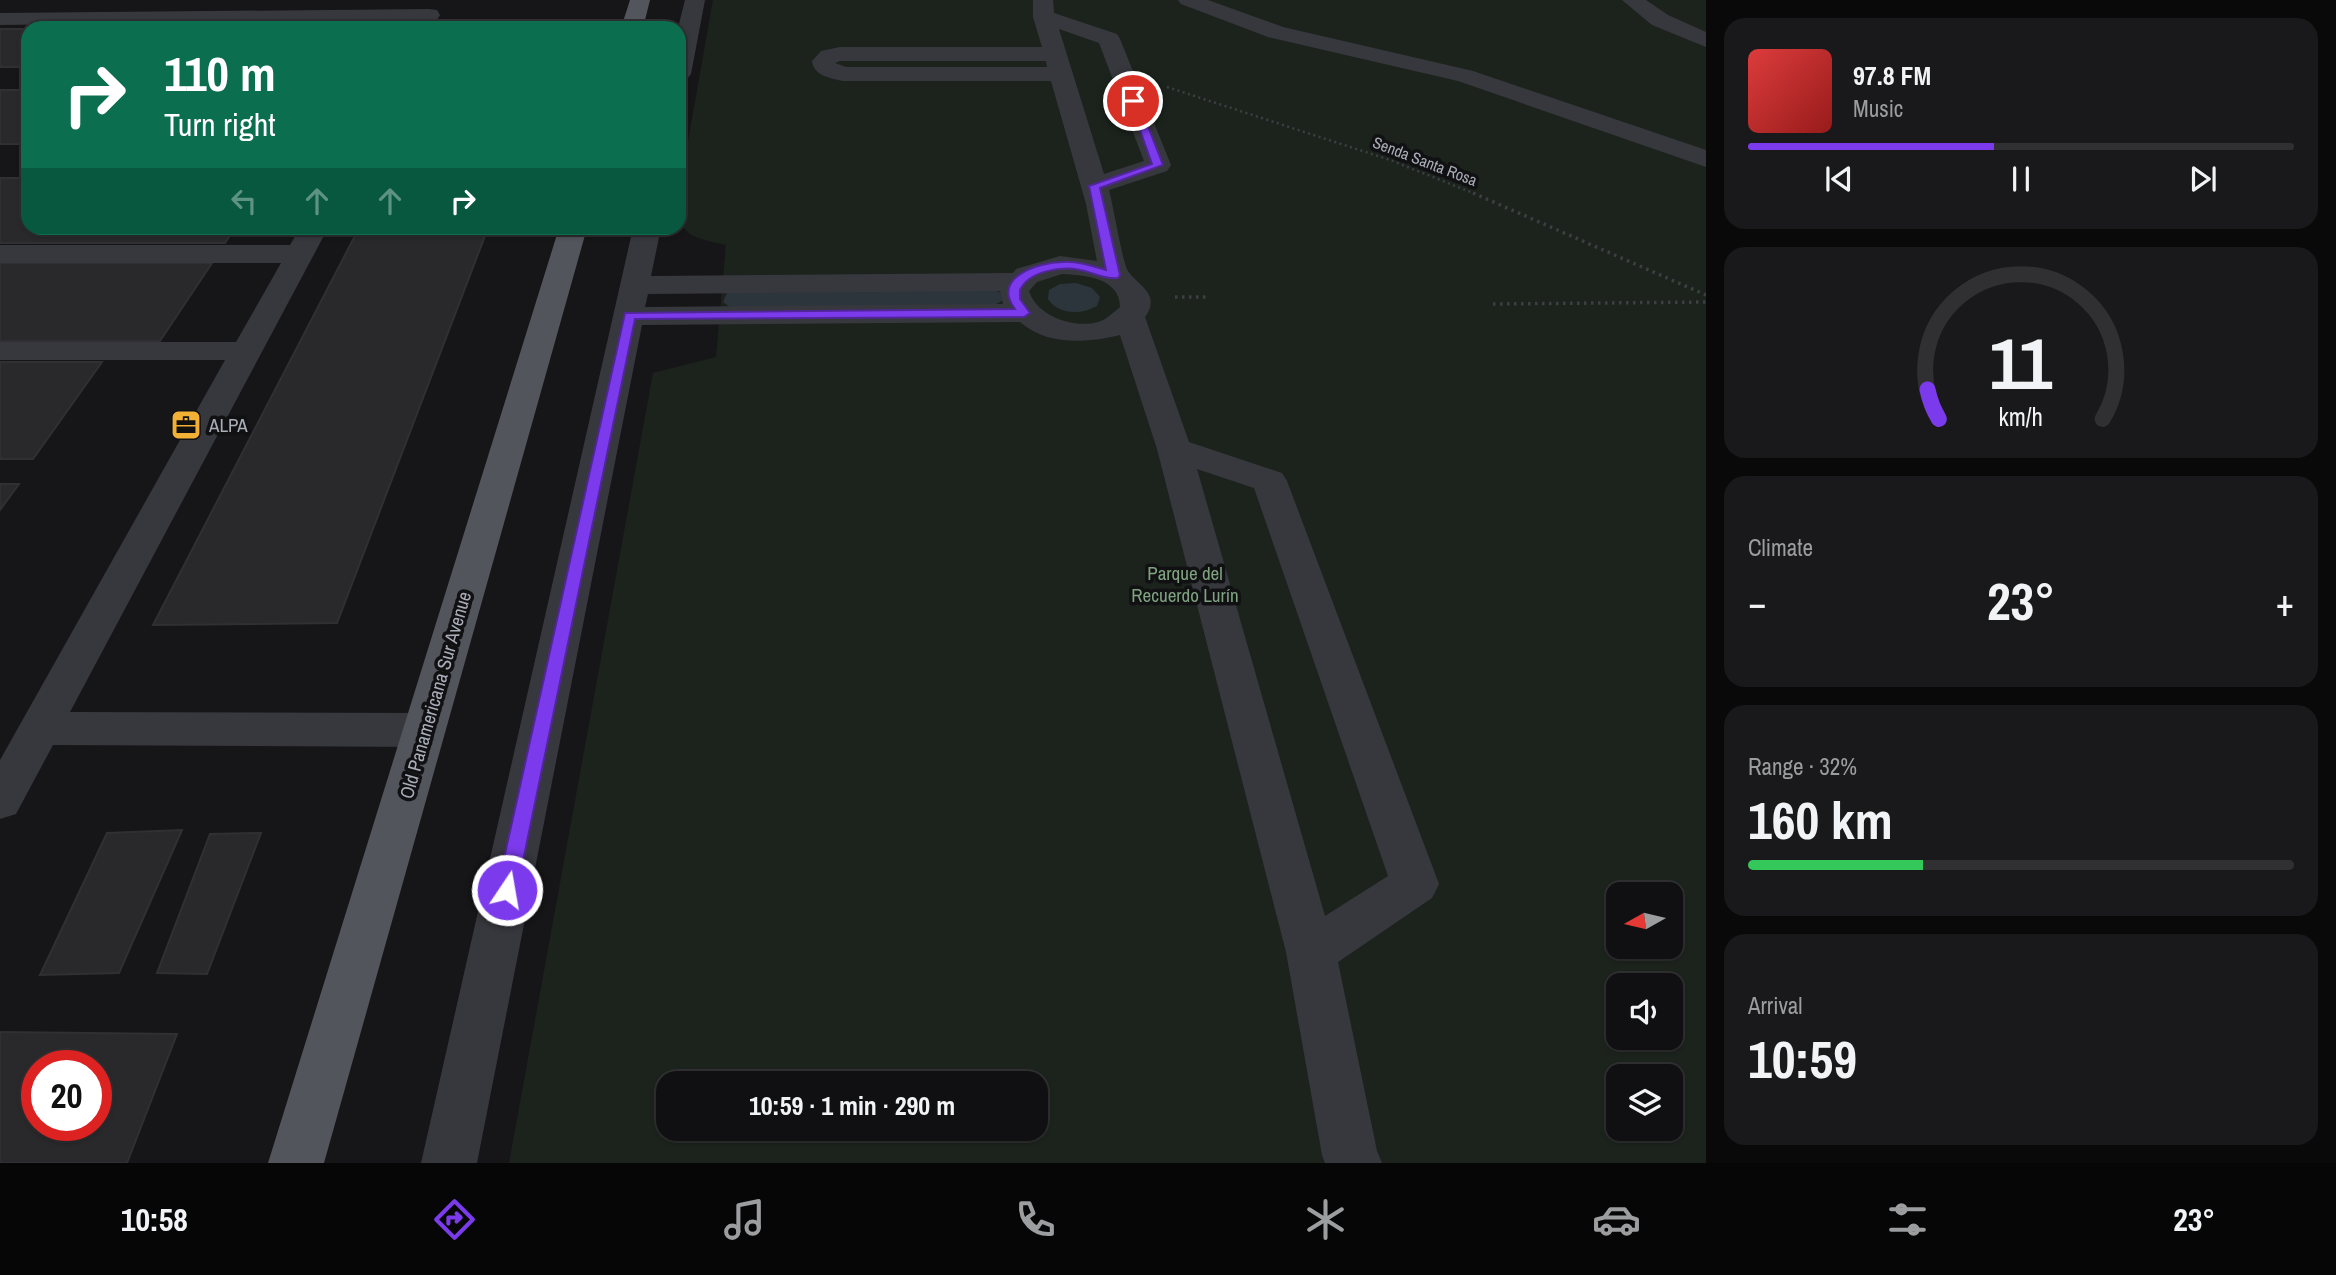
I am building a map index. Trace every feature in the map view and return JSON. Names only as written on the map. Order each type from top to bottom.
[{"type":"main road","points":[[634,21],[640,0]]},
{"type":"main road","name":"Old Panamericana Sur Avenue","points":[[296,1163],[571,235]]},
{"type":"lane","points":[[686,42],[695,0]]},
{"type":"lane","points":[[1188,0],[1276,32],[1465,76],[1706,159]]},
{"type":"lane","points":[[1632,0],[1660,20],[1706,40]]},
{"type":"lane","points":[[1044,8],[1094,186],[1114,275]]},
{"type":"lane","points":[[1044,8],[1109,39],[1158,165],[1094,186]]},
{"type":"lane","points":[[0,19],[430,14]]},
{"type":"lane","points":[[840,54],[1059,64],[843,74],[824,67],[823,61],[829,56],[840,54]]},
{"type":"lane","points":[[449,1163],[646,235]]},
{"type":"lane","points":[[0,254],[306,241]]},
{"type":"lane","points":[[0,801],[306,241]]},
{"type":"lane","points":[[632,300],[1017,282],[1028,274],[1059,265],[1078,266],[1114,275],[1127,284],[1137,302],[1130,317],[1118,325],[1082,332],[1043,325],[1024,313],[1013,299],[1017,282]]},
{"type":"lane","points":[[632,300],[1024,313]]},
{"type":"lane","points":[[1130,317],[1174,449],[1311,952],[1350,1155],[1354,1163]]},
{"type":"lane","points":[[0,351],[247,351]]},
{"type":"lane","points":[[1174,449],[1269,481],[1415,884],[1311,952]]},
{"type":"lane","points":[[40,728],[424,730]]},
{"type":"path","name":"Senda Santa Rosa","points":[[1125,79],[1182,90],[1390,160],[1512,208],[1706,295]]},
{"type":"path","points":[[1493,304],[1706,302]]},
{"type":"green space","name":"Parque del Recuerdo Lurín","points":[[713,0],[1706,0],[1706,1163],[509,1163],[653,373],[716,357],[726,245],[693,235],[686,230],[686,152]]},
{"type":"shaded area","points":[[1076,283],[1092,288],[1100,297],[1097,306],[1084,311],[1064,311],[1048,299],[1049,290],[1060,284]]},
{"type":"shaded area","points":[[995,290],[1001,293],[1003,300],[995,305],[730,307],[723,302],[727,293]]},
{"type":"building","points":[[0,29],[21,29],[21,67],[0,67]]},
{"type":"building","points":[[0,90],[21,90],[21,144],[0,144]]},
{"type":"building","points":[[0,178],[21,178],[21,235],[230,235],[225,243],[0,243]]},
{"type":"building","points":[[355,235],[485,235],[337,623],[153,625]]},
{"type":"building","points":[[0,263],[212,263],[160,341],[0,341]]},
{"type":"building","points":[[0,362],[102,362],[33,459],[0,459]]},
{"type":"building","points":[[0,484],[19,484],[0,510]]},
{"type":"building","points":[[182,830],[119,973],[40,975],[107,833]]},
{"type":"building","points":[[261,833],[207,974],[157,973],[210,834]]},
{"type":"building","points":[[0,1032],[177,1034],[127,1163],[0,1163]]},
{"type":"place","name":"ALPA","points":[[186,425]]},
{"type":"route","points":[[507,890],[629,316],[1024,313],[1018,309],[1013,299],[1013,290],[1017,282],[1042,268],[1078,266],[1114,275],[1094,186],[1158,165],[1133,101]]}]
